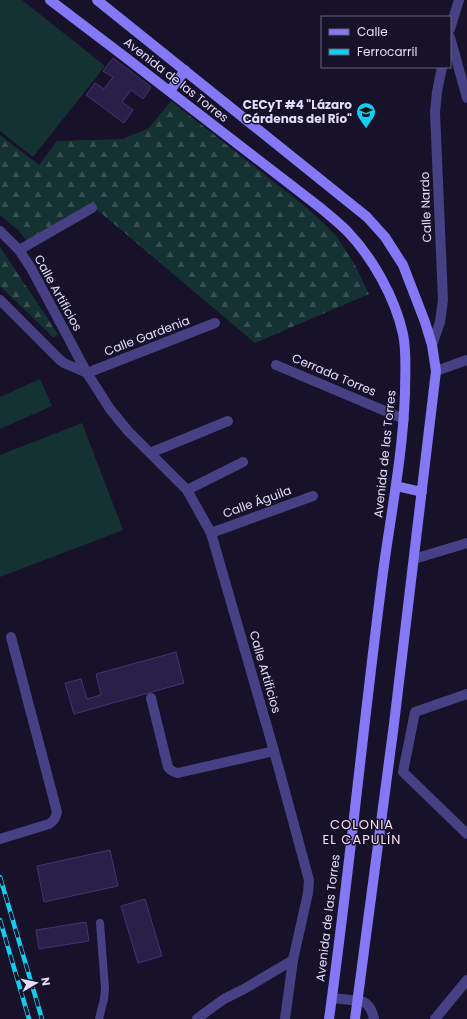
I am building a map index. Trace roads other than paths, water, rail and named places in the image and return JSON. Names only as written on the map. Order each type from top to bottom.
[{"type":"street","name":"Avenida de las Torres","points":[[50,0],[322,208],[348,232],[368,256],[384,284],[396,312],[403,336],[406,361],[404,419],[382,582],[329,1019]]},
{"type":"street","name":"Avenida de las Torres","points":[[97,0],[367,217],[385,237],[403,265],[425,322],[432,345],[436,371],[394,724],[355,1019]]},
{"type":"street","points":[[451,26],[459,0]]},
{"type":"street","points":[[451,42],[467,98]]},
{"type":"street","name":"Calle Nardo","points":[[432,345],[440,322],[443,300],[435,112],[436,92],[442,68]]},
{"type":"street","points":[[170,91],[185,70]]},
{"type":"street","points":[[19,250],[92,208]]},
{"type":"street","name":"Calle Artificios","points":[[0,231],[19,250],[31,268],[87,373],[110,408],[128,431],[187,490],[211,533],[274,751],[309,880],[308,893],[293,960],[285,1019]]},
{"type":"street","points":[[0,300],[10,308],[60,360],[87,373]]},
{"type":"street","name":"Calle Gardenia","points":[[87,373],[215,323]]},
{"type":"street","points":[[436,371],[467,360]]},
{"type":"street","name":"Cerrada Torres","points":[[276,365],[404,419]]},
{"type":"street","points":[[150,453],[228,421]]},
{"type":"street","points":[[187,490],[243,462]]},
{"type":"street","points":[[396,486],[422,492]]},
{"type":"street","name":"Calle Águila","points":[[211,533],[313,496]]},
{"type":"street","points":[[414,559],[467,543]]},
{"type":"street","points":[[0,839],[49,824],[56,818],[57,812],[11,636]]},
{"type":"street","points":[[467,694],[415,712],[403,772],[467,834]]},
{"type":"street","points":[[151,698],[168,767],[174,772],[178,773],[274,751]]},
{"type":"street","points":[[197,1019],[224,999],[293,960]]},
{"type":"street","points":[[435,1019],[467,980]]},
{"type":"street","points":[[332,998],[361,1001],[368,1004],[374,1019]]},
{"type":"lane","points":[[99,1019],[105,988],[100,923]]},
{"type":"railway","points":[[0,877],[42,1019]]},
{"type":"railway","points":[[0,920],[29,1019]]},
{"type":"place","name":"CECyT #4 \"Lázaro Cárdenas del Río\"","points":[[366,129]]},
{"type":"district","name":"COLONIA EL CAPULÍN","points":[[362,832]]}]
